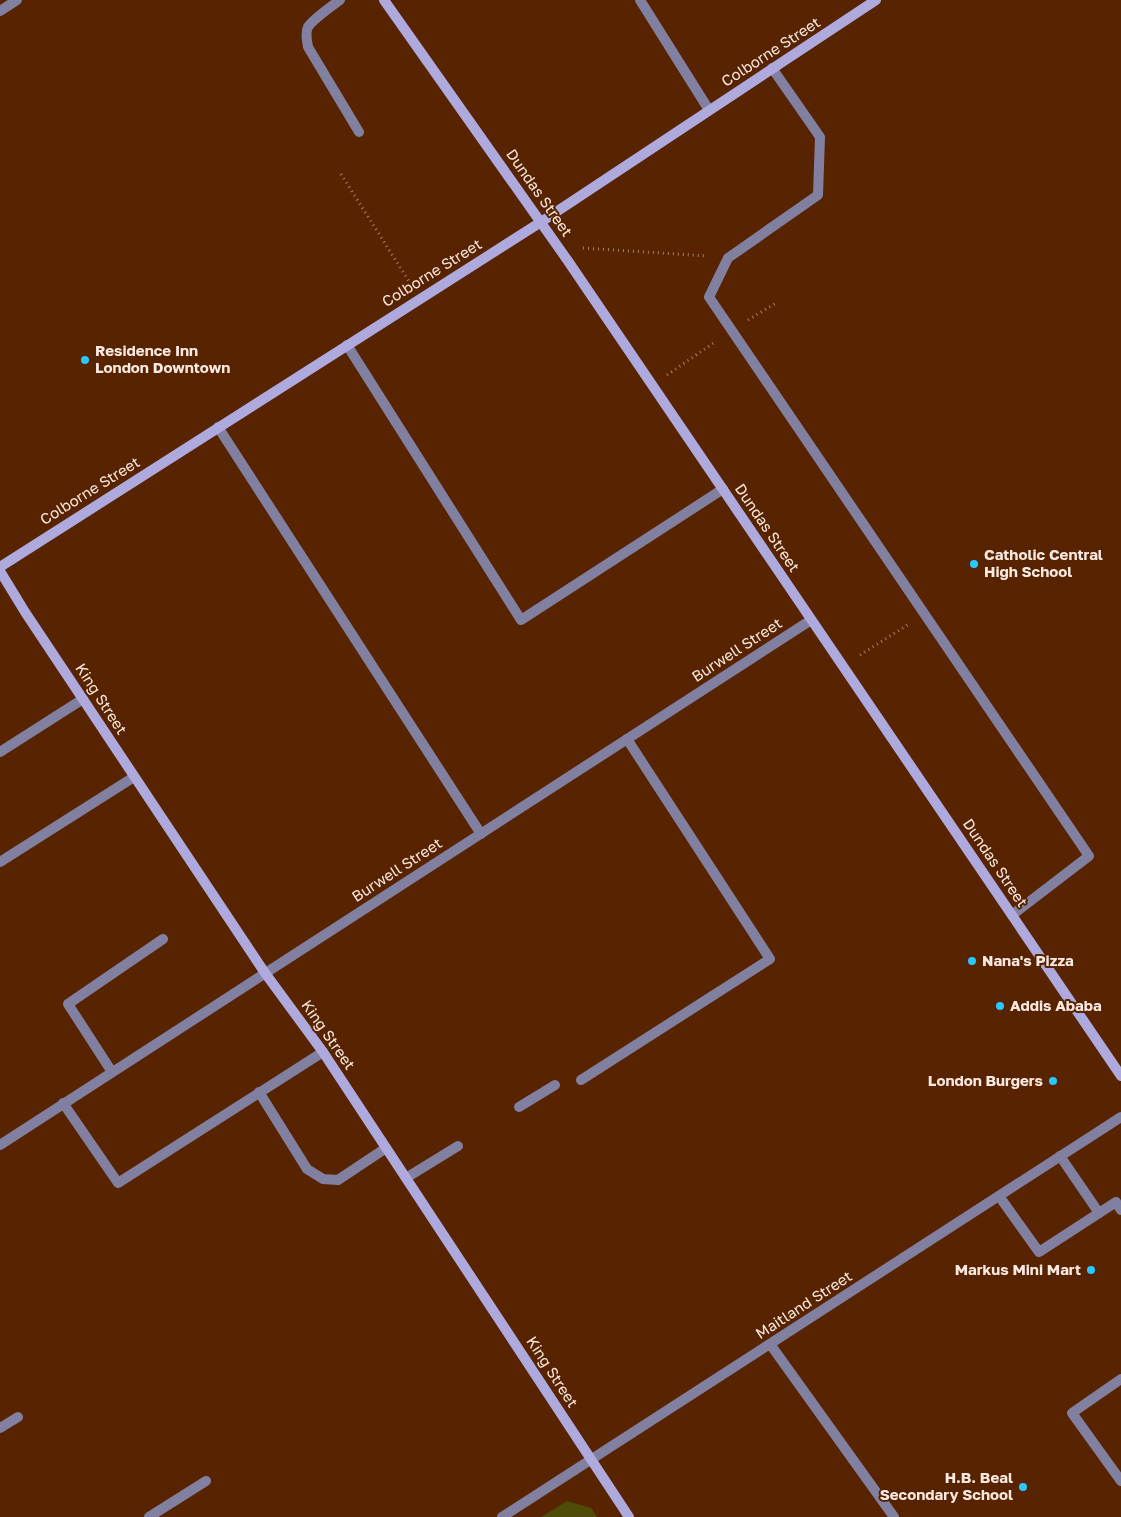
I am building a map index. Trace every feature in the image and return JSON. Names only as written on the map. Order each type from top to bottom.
[{"type":"main road","name":"Dundas Street","points":[[384,0],[541,222],[1121,1076]]},
{"type":"main road","name":"Colborne Street","points":[[0,567],[541,222],[876,0]]},
{"type":"main road","name":"King Street","points":[[0,571],[25,612],[265,973],[323,1052],[629,1517]]},
{"type":"street","points":[[0,11],[18,0]]},
{"type":"street","points":[[340,0],[323,12],[308,27],[306,38],[308,47],[359,132]]},
{"type":"street","points":[[640,0],[709,110]]},
{"type":"street","points":[[772,68],[820,137],[818,195],[728,258],[709,297],[1089,856],[1012,915]]},
{"type":"street","points":[[347,345],[522,620],[722,489]]},
{"type":"street","points":[[218,427],[481,834]]},
{"type":"street","name":"Burwell Street","points":[[0,1145],[811,620]]},
{"type":"street","points":[[0,752],[83,699]]},
{"type":"street","points":[[580,1080],[770,959],[627,739]]},
{"type":"street","points":[[0,862],[134,777]]},
{"type":"street","points":[[112,1072],[68,1004],[163,939]]},
{"type":"street","points":[[64,1103],[118,1183],[323,1052]]},
{"type":"street","points":[[519,1107],[555,1085]]},
{"type":"street","points":[[260,1092],[307,1170],[323,1179],[338,1180],[386,1148]]},
{"type":"street","name":"Maitland Street","points":[[502,1517],[1121,1117]]},
{"type":"street","points":[[406,1178],[458,1146]]},
{"type":"street","points":[[1060,1156],[1099,1214]]},
{"type":"street","points":[[999,1196],[1039,1252],[1116,1202],[1121,1210]]},
{"type":"street","points":[[770,1344],[894,1517]]},
{"type":"street","points":[[1121,1379],[1072,1413],[1121,1481]]},
{"type":"street","points":[[0,1428],[18,1417]]},
{"type":"street","points":[[149,1517],[206,1481]]},
{"type":"path","points":[[341,174],[420,298]]},
{"type":"path","points":[[557,246],[728,258]]},
{"type":"path","points":[[652,385],[732,330],[776,303]]},
{"type":"path","points":[[843,666],[924,614]]},
{"type":"shaded area","points":[[567,1501],[591,1508],[597,1517],[541,1517]]},
{"type":"place","name":"Residence Inn London Downtown","points":[[85,360]]},
{"type":"place","name":"Catholic Central High School","points":[[974,564]]},
{"type":"place","name":"Nana's Pizza","points":[[972,961]]},
{"type":"place","name":"Addis Ababa","points":[[1000,1006]]},
{"type":"place","name":"London Burgers","points":[[1053,1081]]},
{"type":"place","name":"Markus Mini Mart","points":[[1091,1270]]},
{"type":"place","name":"H.B. Beal Secondary School","points":[[1023,1487]]}]
